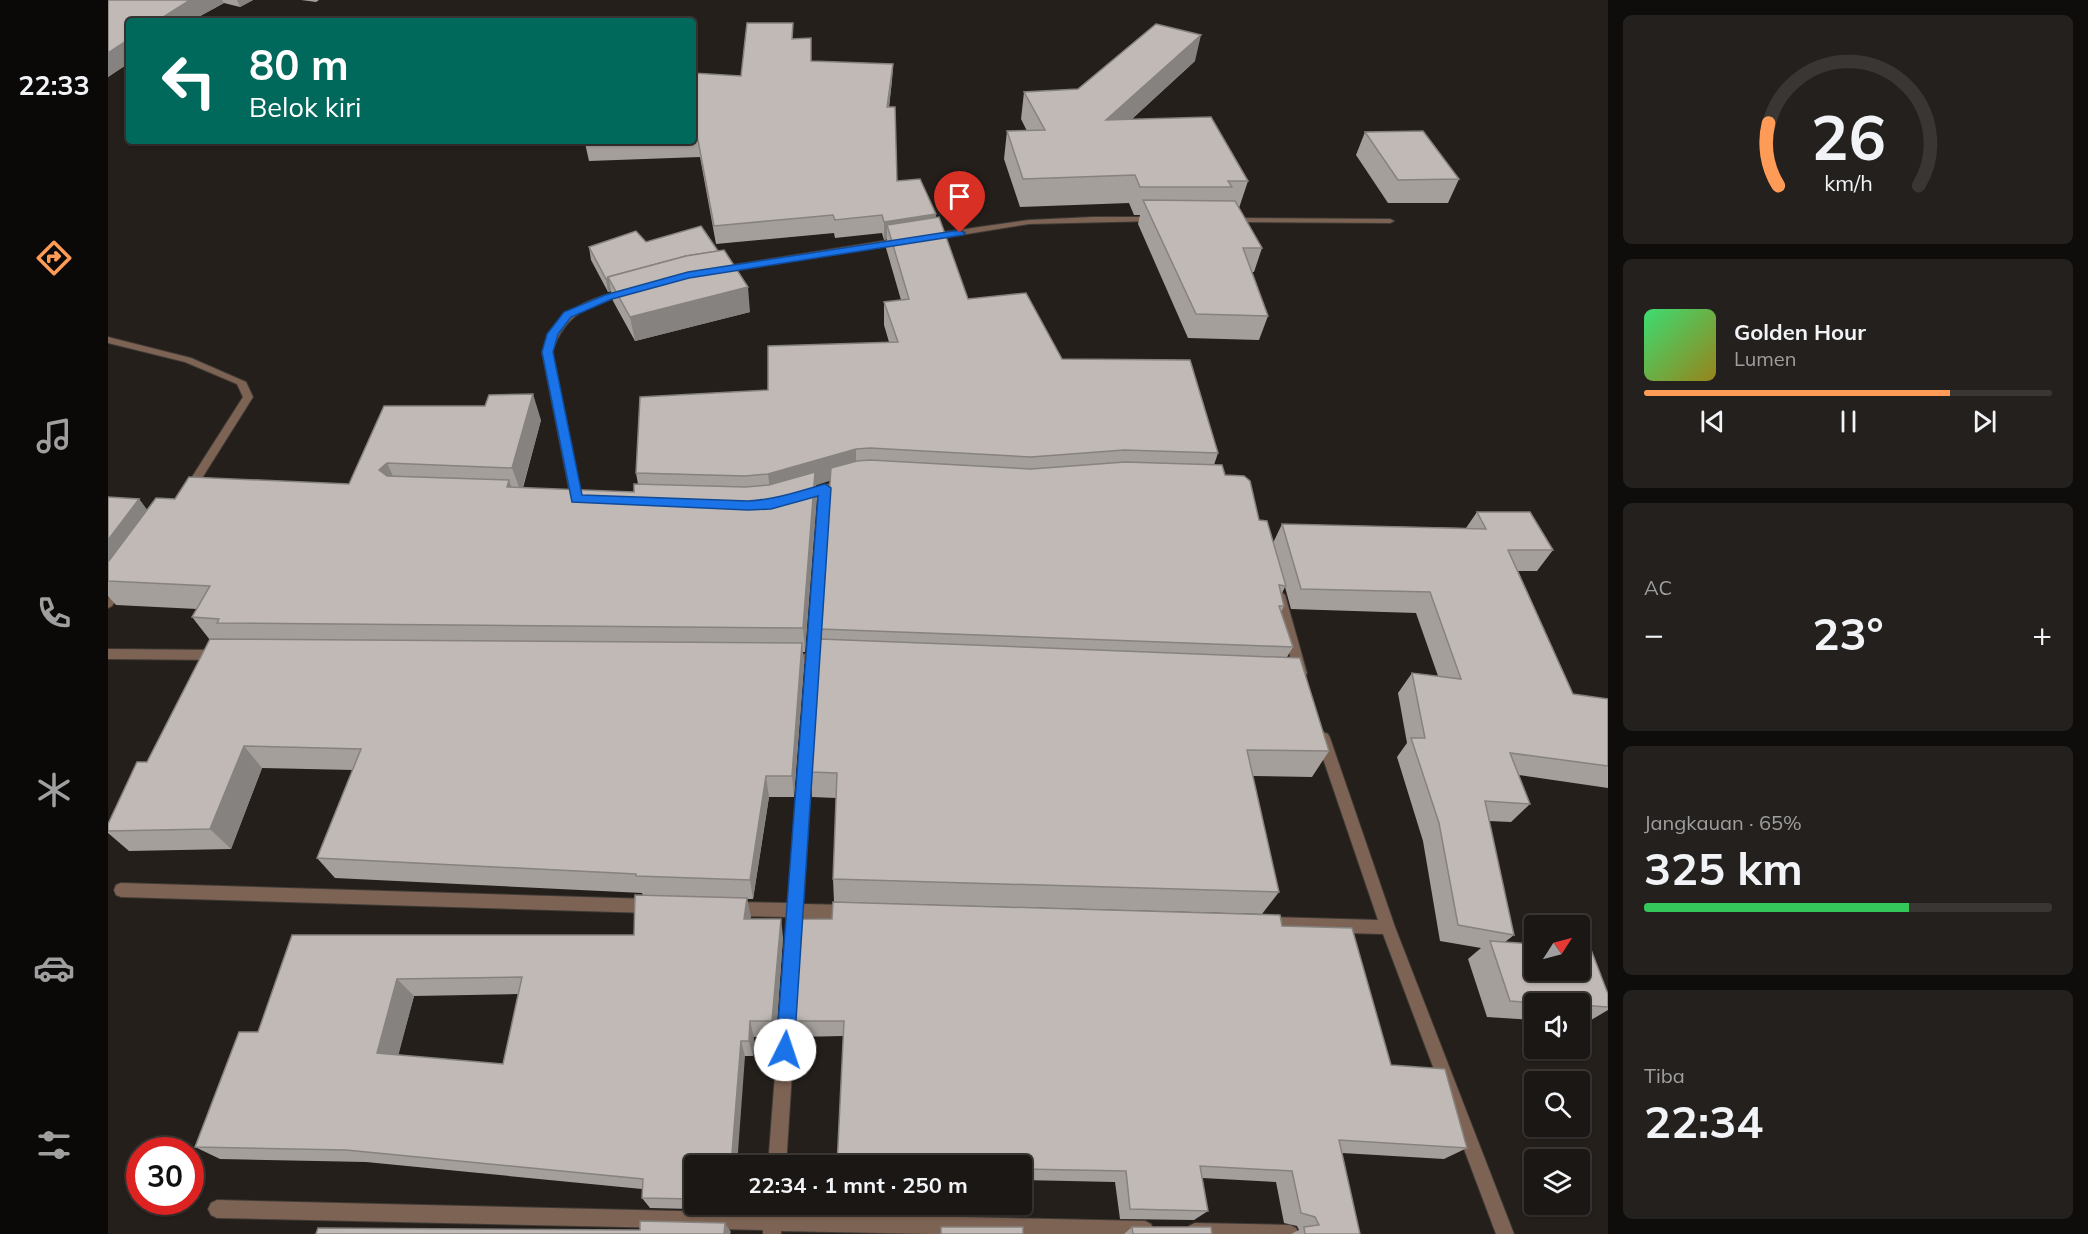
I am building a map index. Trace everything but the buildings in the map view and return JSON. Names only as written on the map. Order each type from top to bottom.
[{"type":"street","points":[[925,238],[1029,222],[1164,219]]},
{"type":"street","points":[[1224,220],[1390,221]]},
{"type":"street","points":[[711,271],[914,239]]},
{"type":"street","points":[[576,499],[548,352],[553,334],[568,314],[608,297],[643,288]]},
{"type":"street","points":[[108,340],[188,360],[241,382],[248,397],[183,498]]},
{"type":"street","points":[[790,500],[857,479]]},
{"type":"street","points":[[778,1155],[825,488]]},
{"type":"street","points":[[108,603],[129,574]]},
{"type":"street","points":[[1274,578],[1300,681]]},
{"type":"street","points":[[108,654],[227,655]]},
{"type":"street","points":[[776,659],[848,661]]},
{"type":"street","points":[[1317,721],[1388,927],[1504,1234]]},
{"type":"street","points":[[121,890],[664,907]]},
{"type":"street","points":[[724,908],[866,913]]},
{"type":"street","points":[[1258,924],[1388,927]]},
{"type":"street","points":[[217,1209],[773,1220],[1290,1234]]},
{"type":"route","points":[[785,1050],[825,488],[810,495],[771,504],[748,506],[576,499],[548,352],[553,334],[568,314],[608,297],[688,275],[960,233]]}]
